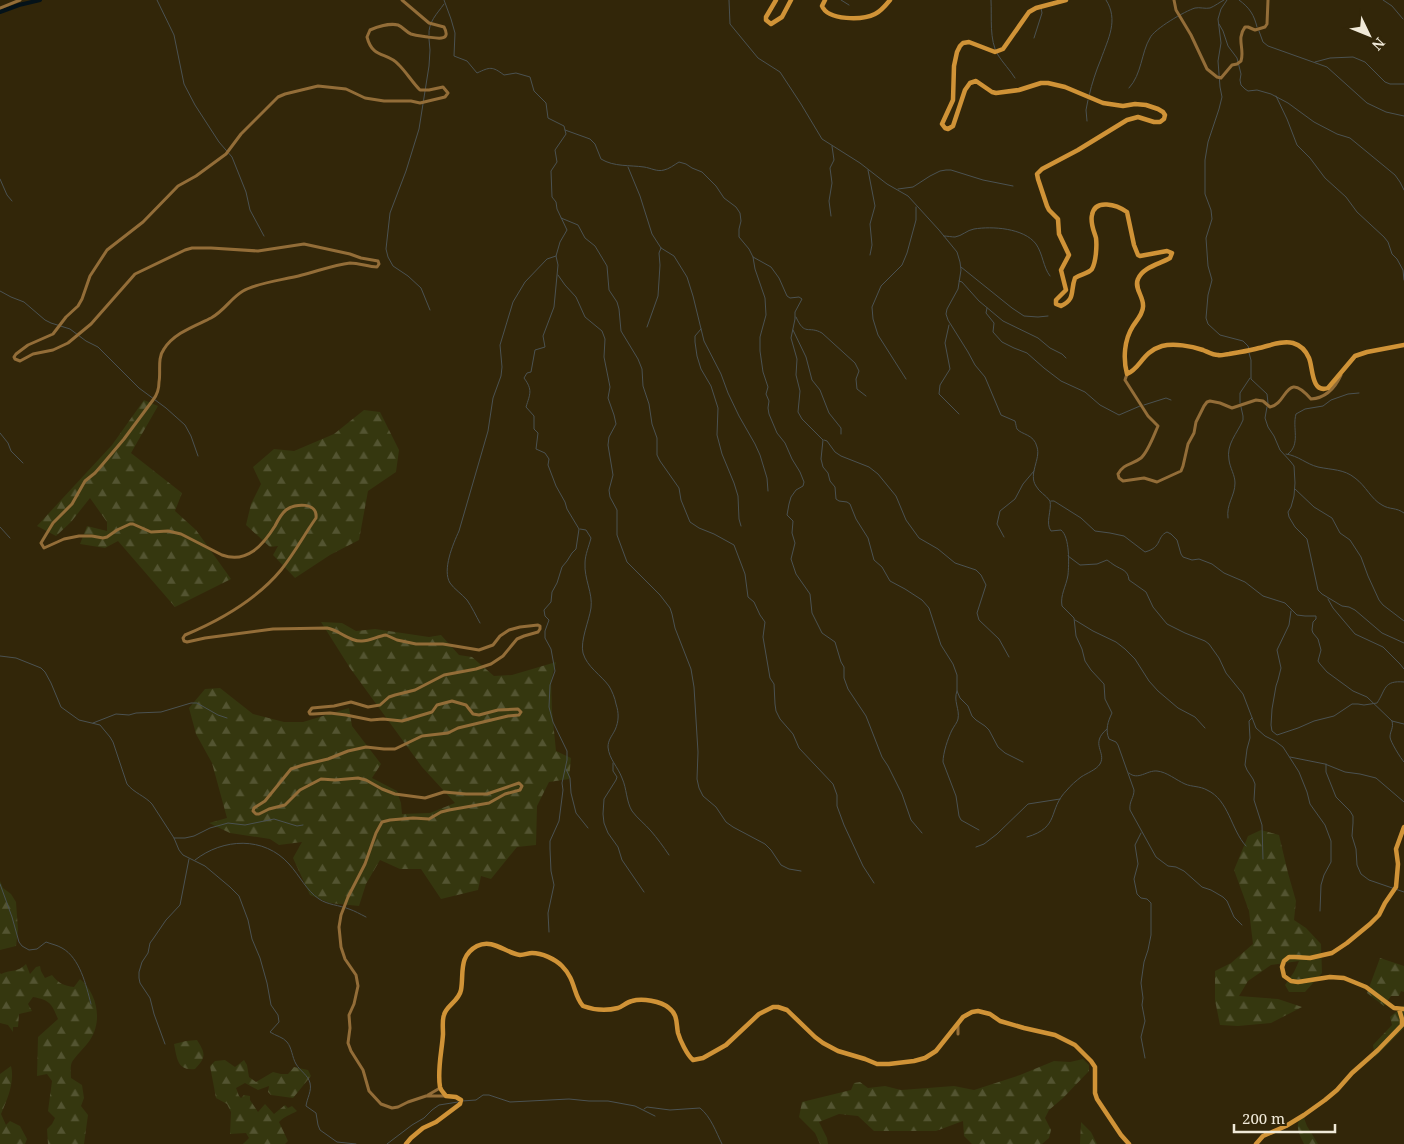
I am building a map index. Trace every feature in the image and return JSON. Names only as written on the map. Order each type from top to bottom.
[{"type":"street","points":[[0,8],[20,0]]},
{"type":"street","points":[[402,0],[429,23],[444,27],[446,36],[437,39],[414,35],[402,27],[394,25],[370,30],[367,37],[369,45],[376,53],[393,59],[399,64],[420,90],[443,87],[448,93],[445,97],[420,103],[384,101],[365,98],[346,89],[318,86],[278,97],[241,134],[226,154],[196,176],[178,186],[143,222],[106,250],[90,276],[78,306],[66,317],[53,334],[28,345],[14,357],[15,360],[20,361],[33,354],[53,350],[68,343],[91,324],[135,274],[192,248],[258,251],[304,244],[378,261],[377,268],[361,264],[348,264],[320,269],[251,288],[235,297],[213,317],[174,337],[160,355],[160,381],[153,400],[99,469],[84,481],[72,504],[53,523],[41,543],[44,548],[47,548],[64,539],[79,536],[103,538],[133,524],[151,532],[168,530],[181,534],[222,556],[230,558],[245,557],[270,532],[284,512],[295,505],[301,504],[311,508],[317,514],[316,518],[282,569],[266,586],[246,602],[235,610],[185,635],[184,641],[273,629],[327,628],[336,630],[358,641],[371,640],[386,635],[397,640],[416,644],[442,644],[479,650],[493,645],[500,636],[509,630],[520,627],[540,626],[538,632],[517,640],[502,656],[491,664],[444,675],[415,690],[395,695],[373,707],[351,702],[312,708],[310,712],[310,714],[330,713],[371,720],[383,719],[402,722],[432,712],[438,705],[457,701],[466,705],[474,714],[479,715],[498,710],[518,709],[521,712],[519,715],[458,728],[448,733],[422,736],[396,749],[366,747],[354,749],[328,759],[291,769],[265,801],[254,808],[254,813],[259,814],[285,805],[300,790],[321,779],[358,778],[395,794],[418,798],[425,798],[444,792],[487,794],[519,783],[521,784],[520,790],[505,794],[488,802],[441,812],[429,819],[413,818],[382,822],[341,915],[339,928],[341,947],[345,959],[356,975],[358,986],[354,1004],[348,1015],[350,1028],[348,1043],[351,1052],[363,1070],[369,1091],[381,1104],[392,1108],[428,1096],[440,1088]]},
{"type":"street","points":[[776,0],[766,18],[771,24],[782,17],[791,0]]},
{"type":"street","points":[[825,0],[822,6],[825,11],[841,17],[857,18],[877,13],[890,0]]},
{"type":"street","points":[[1066,0],[1036,8],[1029,12],[1003,50],[995,52],[969,42],[963,43],[957,52],[954,66],[953,100],[942,124],[948,129],[953,126],[965,90],[968,84],[973,81],[980,82],[996,93],[1048,83],[1065,87],[1103,104],[1123,106],[1146,105],[1158,109],[1165,115],[1164,119],[1160,122],[1138,117],[1127,120],[1078,150],[1048,165],[1037,174],[1049,210],[1058,219],[1059,234],[1069,255],[1061,270],[1066,290],[1055,302],[1058,305],[1064,304],[1070,299],[1077,276],[1089,272],[1092,268],[1096,241],[1092,225],[1092,215],[1098,205],[1104,204],[1127,212],[1138,255],[1167,251],[1172,253],[1170,258],[1145,271],[1137,279],[1143,305],[1142,311],[1128,337],[1125,359],[1127,374],[1125,380],[1148,416],[1158,426],[1140,458],[1121,468],[1118,474],[1120,478],[1123,481],[1144,478],[1157,482],[1181,471],[1196,422],[1207,402],[1220,403],[1232,408],[1256,400],[1263,401],[1270,407],[1278,403],[1284,393],[1293,387],[1305,390],[1311,398],[1317,398],[1324,396],[1335,386],[1342,370]]},
{"type":"street","points":[[1174,0],[1176,10],[1191,35],[1207,69],[1221,78],[1232,65],[1241,62],[1243,51],[1240,42],[1245,27],[1254,30],[1265,27],[1267,24],[1268,0]]},
{"type":"street","points":[[1127,374],[1133,372],[1144,356],[1156,348],[1164,346],[1194,347],[1218,356],[1284,342],[1293,343],[1306,352],[1310,360],[1313,380],[1321,389],[1328,388],[1355,356],[1404,345]]},
{"type":"street","points":[[1256,1144],[1263,1136],[1286,1126],[1325,1100],[1403,1025],[1402,1009],[1391,1006],[1366,987],[1344,978],[1330,977],[1298,982],[1291,981],[1284,976],[1282,967],[1284,961],[1295,956],[1310,958],[1332,953],[1356,936],[1379,915],[1396,887],[1398,864],[1396,849],[1404,827]]},
{"type":"street","points":[[446,1096],[440,1088],[444,1014],[461,991],[464,960],[476,946],[492,944],[520,955],[532,953],[543,955],[556,961],[572,979],[577,998],[583,1006],[605,1010],[618,1008],[630,1001],[639,1000],[666,1006],[674,1012],[679,1036],[693,1060],[703,1058],[726,1045],[759,1014],[773,1007],[786,1010],[823,1043],[838,1051],[877,1064],[901,1063],[925,1058],[941,1046],[963,1017],[972,1012],[985,1012],[1000,1021],[1055,1035],[1075,1045],[1095,1067],[1095,1093],[1097,1099],[1129,1144]]},
{"type":"street","points":[[958,1023],[958,1034]]},
{"type":"street","points":[[406,1144],[424,1128],[436,1122],[460,1104],[461,1100],[446,1096],[428,1096]]},
{"type":"green space","points":[[144,400],[158,406],[131,453],[182,493],[175,511],[196,530],[231,579],[175,607],[118,541],[105,548],[80,544],[87,526],[107,531],[107,522],[90,498],[71,522],[56,536],[37,526],[112,445]]},
{"type":"green space","points":[[364,410],[380,412],[399,450],[396,472],[368,491],[359,540],[330,555],[295,578],[273,555],[278,546],[270,547],[246,525],[251,504],[261,484],[253,467],[274,449],[294,451],[334,434]]},
{"type":"green space","points":[[321,622],[342,623],[356,631],[375,629],[429,637],[441,635],[459,655],[472,657],[494,676],[512,675],[556,662],[551,680],[556,751],[571,758],[569,779],[549,782],[537,806],[536,845],[517,847],[491,879],[481,876],[478,890],[441,899],[421,869],[400,869],[380,860],[366,884],[359,906],[330,903],[310,895],[293,858],[302,842],[279,845],[270,839],[230,833],[209,823],[227,818],[212,763],[196,734],[189,708],[205,689],[220,688],[253,714],[284,722],[303,722],[349,708],[352,726],[381,764],[372,778],[397,791],[402,814],[430,813],[455,803],[422,767],[350,668]]},
{"type":"green space","points":[[1261,830],[1279,835],[1296,901],[1294,920],[1306,928],[1321,944],[1322,973],[1305,992],[1289,992],[1285,985],[1299,961],[1271,965],[1248,981],[1239,996],[1278,999],[1302,1007],[1271,1023],[1238,1026],[1220,1025],[1215,1000],[1215,971],[1231,963],[1253,944],[1249,911],[1234,870],[1248,836]]},
{"type":"green space","points":[[0,881],[3,888],[11,894],[16,902],[18,930],[16,946],[0,950]]},
{"type":"green space","points":[[1380,958],[1404,966],[1404,992],[1401,991],[1399,996],[1391,996],[1384,1006],[1367,993]]},
{"type":"green space","points":[[26,964],[30,974],[36,967],[40,966],[45,978],[52,975],[59,982],[67,986],[74,987],[80,979],[91,992],[94,999],[97,1016],[94,1032],[88,1043],[71,1064],[71,1078],[82,1085],[84,1098],[81,1106],[88,1115],[84,1144],[48,1144],[47,1129],[55,1118],[48,1111],[52,1081],[47,1074],[37,1076],[38,1037],[58,1019],[52,1006],[47,1001],[33,997],[28,1004],[32,1011],[19,1014],[18,1027],[13,1027],[13,1032],[8,1025],[0,1023],[0,973],[17,970]]},
{"type":"green space","points":[[1404,1005],[1404,1028],[1375,1057],[1373,1045],[1392,1025],[1390,1017]]},
{"type":"green space","points":[[197,1040],[204,1055],[203,1058],[195,1069],[181,1066],[174,1044]]},
{"type":"green space","points":[[1083,1059],[1089,1065],[1089,1071],[1049,1110],[1045,1118],[1051,1130],[1049,1138],[1042,1144],[972,1144],[964,1136],[963,1121],[936,1131],[874,1131],[858,1116],[839,1114],[819,1122],[828,1144],[820,1144],[815,1133],[799,1117],[802,1102],[851,1090],[854,1083],[860,1082],[868,1088],[885,1086],[901,1090],[954,1086],[974,1090],[1020,1075],[1054,1061],[1070,1062]]},
{"type":"green space","points":[[225,1060],[235,1067],[244,1060],[249,1077],[256,1082],[273,1072],[288,1074],[294,1067],[308,1070],[311,1076],[293,1098],[271,1095],[268,1092],[269,1086],[258,1090],[245,1083],[236,1088],[241,1098],[244,1095],[250,1096],[250,1100],[258,1112],[265,1104],[274,1114],[285,1105],[288,1108],[292,1106],[297,1111],[279,1122],[288,1141],[285,1144],[243,1144],[249,1138],[246,1133],[230,1134],[231,1112],[227,1104],[216,1098],[210,1066],[215,1061]]},
{"type":"green space","points":[[11,1066],[11,1085],[1,1114],[6,1125],[10,1121],[20,1126],[27,1139],[25,1144],[0,1144],[0,1074]]},
{"type":"green space","points":[[1301,1118],[1304,1118],[1318,1144],[1304,1144],[1298,1127]]},
{"type":"green space","points":[[1081,1122],[1091,1132],[1097,1144],[1080,1144]]},
{"type":"waterway","points":[[0,12],[40,0]]},
{"type":"waterway","points":[[157,0],[174,35],[184,84],[219,142],[232,157],[246,192],[250,210],[264,236]]},
{"type":"waterway","points":[[444,0],[455,33],[454,56],[467,61],[477,73],[491,68],[504,75],[516,73],[530,77],[534,91],[546,103],[548,118],[564,126],[566,134],[555,150],[557,162],[551,171],[552,197],[556,202],[557,209],[567,230],[560,242],[556,256],[558,265],[554,307],[543,336],[545,347],[535,350],[531,372],[527,373],[524,378],[530,392],[526,407],[534,416],[534,429],[538,433],[536,449],[545,453],[549,459],[548,465],[556,486],[579,529],[576,549],[562,567],[552,592],[551,602],[544,610],[545,616],[549,620],[545,631],[545,638],[551,649],[555,671],[550,685],[549,707],[553,722],[567,751],[559,821],[550,841],[551,871],[554,885],[548,913],[549,932]]},
{"type":"waterway","points":[[729,0],[730,24],[758,58],[780,72],[822,139],[860,163],[887,184],[908,196],[957,252],[961,270],[958,289],[946,314],[975,365],[985,377],[1001,415],[1015,421],[1017,429],[1031,437],[1037,447],[1034,481],[1037,488],[1050,501],[1049,528],[1051,531],[1061,530],[1064,533],[1067,544],[1069,558],[1068,575],[1062,595],[1062,606],[1074,618],[1076,636],[1085,661],[1104,684],[1105,699],[1112,713],[1107,726],[1108,736],[1109,739],[1118,745],[1134,790],[1130,810],[1156,857],[1168,866],[1184,871],[1202,887],[1223,897],[1227,901],[1234,917],[1242,925]]},
{"type":"waterway","points":[[841,0],[849,5]]},
{"type":"waterway","points":[[991,0],[993,43],[1000,58],[1015,78]]},
{"type":"waterway","points":[[1089,96],[1111,30],[1112,15],[1106,0]]},
{"type":"waterway","points":[[1129,88],[1139,70],[1147,44],[1157,30],[1190,10],[1210,8],[1224,0]]},
{"type":"waterway","points":[[1227,0],[1221,9],[1218,19],[1221,43],[1218,61],[1222,97],[1208,142],[1205,160],[1205,194],[1212,219],[1206,238],[1208,266],[1212,280],[1208,295],[1206,318],[1208,324],[1220,335],[1243,341],[1249,349]]},
{"type":"waterway","points":[[1239,0],[1251,12],[1257,27]]},
{"type":"waterway","points":[[1383,0],[1392,6],[1403,19]]},
{"type":"waterway","points":[[429,35],[431,22],[444,4]]},
{"type":"waterway","points":[[1034,38],[1042,13],[1041,8]]},
{"type":"waterway","points":[[1219,24],[1228,46],[1237,58],[1241,74],[1241,85],[1245,89],[1271,94],[1288,103],[1314,122],[1337,134],[1350,138],[1395,175],[1404,190]]},
{"type":"waterway","points":[[1259,31],[1263,42],[1268,46],[1327,67],[1367,103],[1386,112],[1404,116]]},
{"type":"waterway","points":[[429,39],[429,66],[419,129],[390,213],[386,249],[393,266],[421,288],[430,310]]},
{"type":"waterway","points":[[1315,62],[1330,58],[1353,57],[1365,62],[1385,82],[1404,84]]},
{"type":"waterway","points":[[1276,96],[1297,145],[1310,158],[1325,178],[1346,197],[1357,212],[1388,242],[1392,254],[1403,270],[1404,280]]},
{"type":"waterway","points":[[1087,121],[1086,110],[1088,100]]},
{"type":"waterway","points":[[565,130],[590,139],[595,144],[601,159],[606,162],[659,171],[668,169],[679,162],[686,164],[702,172],[716,186],[724,198],[736,207],[740,213],[741,221],[739,237],[753,257],[771,267],[779,278],[787,296],[802,299],[795,312],[791,338],[797,359],[796,375],[800,391],[798,412],[802,419],[823,440],[821,459],[823,467],[835,487],[836,499],[850,504],[856,519],[868,538],[874,560],[882,567],[890,581],[922,600],[929,608],[941,645],[953,664],[957,675],[957,691],[960,698],[968,706],[972,716],[989,730],[998,747],[1005,753],[1023,762]]},
{"type":"waterway","points":[[831,216],[829,201],[832,183],[830,168],[834,160],[832,146]]},
{"type":"waterway","points":[[628,167],[640,196],[652,234],[661,248],[674,256],[687,277],[704,341],[739,416],[760,455],[767,478],[768,491]]},
{"type":"waterway","points":[[868,170],[875,206],[870,224],[872,245],[870,255]]},
{"type":"waterway","points":[[898,189],[913,187],[930,176],[946,170],[1013,186]]},
{"type":"waterway","points":[[0,179],[7,195],[12,201]]},
{"type":"waterway","points":[[906,379],[878,335],[873,319],[872,307],[881,286],[902,265],[916,220],[916,207]]},
{"type":"waterway","points":[[561,218],[578,225],[585,238],[595,246],[607,266],[609,290],[617,302],[621,331],[642,369],[643,386],[657,438],[657,455],[679,488],[681,500],[690,522],[734,545],[745,574],[748,597],[754,602],[765,622],[763,637],[770,678],[774,684],[776,711],[780,719],[793,734],[799,748],[833,784],[837,795],[837,806],[844,825],[863,866],[874,883]]},
{"type":"waterway","points":[[944,236],[955,237],[981,228],[1007,229],[1024,234],[1036,244],[1050,276]]},
{"type":"waterway","points":[[647,327],[658,296],[659,253],[661,248]]},
{"type":"waterway","points":[[480,623],[467,600],[450,583],[447,571],[449,557],[459,531],[488,431],[493,398],[501,376],[500,345],[513,302],[525,282],[547,259],[556,256]]},
{"type":"waterway","points":[[753,257],[765,298],[766,315],[760,337],[760,351],[763,372],[768,387],[766,394],[769,401],[769,414],[777,433],[785,443],[804,482],[803,486],[796,490],[791,497],[787,515],[793,521],[792,533],[795,543],[791,559],[796,574],[810,594],[812,613],[822,633],[835,642],[844,667],[844,678],[848,689],[866,716],[882,757],[902,794],[911,820],[922,833]]},
{"type":"waterway","points":[[961,267],[1024,316],[1048,316]]},
{"type":"waterway","points":[[558,275],[576,297],[585,317],[602,331],[605,339],[604,357],[610,387],[608,398],[616,424],[609,437],[608,445],[613,475],[609,490],[610,497],[617,510],[617,535],[627,562],[660,595],[670,608],[675,628],[691,669],[694,687],[698,752],[697,779],[699,788],[703,796],[716,807],[726,822],[765,844],[781,865],[789,869],[801,871]]},
{"type":"waterway","points":[[959,281],[1003,321],[1038,338],[1066,358]]},
{"type":"waterway","points":[[0,291],[24,302],[45,320],[70,329],[98,347],[139,388],[185,425],[198,456]]},
{"type":"waterway","points":[[987,308],[986,313],[994,323],[993,332],[1002,342],[1027,353],[1061,381],[1085,392],[1100,405],[1119,415],[1140,406]]},
{"type":"waterway","points":[[796,317],[804,329],[822,333],[855,363],[859,371],[856,379],[857,389],[866,396]]},
{"type":"waterway","points":[[949,325],[945,343],[950,369],[940,385],[939,394],[959,414]]},
{"type":"waterway","points":[[701,329],[695,336],[697,356],[701,369],[711,386],[718,408],[717,435],[738,496],[741,526]]},
{"type":"waterway","points":[[793,330],[806,357],[812,380],[820,390],[829,413],[841,428],[841,434]]},
{"type":"waterway","points":[[1249,353],[1251,379],[1267,394],[1268,403]]},
{"type":"waterway","points":[[1240,403],[1240,393],[1250,378]]},
{"type":"waterway","points":[[1288,454],[1294,446],[1296,414],[1305,409],[1323,406],[1331,400],[1348,394],[1359,393]]},
{"type":"waterway","points":[[1144,405],[1166,398],[1171,400]]},
{"type":"waterway","points":[[1228,518],[1228,508],[1235,483],[1228,454],[1243,420],[1241,407]]},
{"type":"waterway","points":[[1267,407],[1265,418],[1268,427],[1280,450],[1294,466],[1294,496],[1288,512],[1295,527],[1307,539],[1318,590],[1342,606],[1355,610],[1382,633],[1404,643]]},
{"type":"waterway","points":[[0,433],[8,443],[11,451],[23,463]]},
{"type":"waterway","points":[[824,440],[841,456],[869,467],[878,474],[896,496],[906,520],[919,538],[938,549],[955,563],[976,570],[981,575],[986,585],[977,613],[979,620],[999,639],[1009,657]]},
{"type":"waterway","points":[[1286,454],[1295,456],[1314,466],[1347,473],[1359,481],[1385,507],[1404,513]]},
{"type":"waterway","points":[[1004,537],[997,524],[1000,511],[1015,499],[1023,484],[1034,471]]},
{"type":"waterway","points":[[1295,489],[1314,507],[1332,518],[1340,533],[1350,540],[1361,557],[1379,600],[1404,621]]},
{"type":"waterway","points":[[1051,501],[1081,518],[1095,531],[1124,536],[1145,552],[1157,545],[1161,537],[1167,532],[1177,540],[1183,557],[1192,560],[1199,559],[1212,564],[1224,573],[1245,582],[1263,596],[1285,603],[1297,615],[1316,616],[1312,630],[1318,639],[1321,650],[1318,661],[1320,664],[1327,672],[1353,691],[1367,697],[1392,721],[1404,724]]},
{"type":"waterway","points":[[0,527],[10,538]]},
{"type":"waterway","points":[[580,529],[586,530],[591,538],[585,563],[591,608],[582,648],[583,653],[591,667],[609,686],[618,711],[615,730],[609,742],[609,751],[622,778],[632,811],[669,855]]},
{"type":"waterway","points":[[1068,556],[1080,565],[1097,564],[1107,560],[1124,571],[1129,580],[1146,592],[1153,607],[1167,624],[1209,644],[1219,658],[1226,673],[1243,694],[1256,728],[1283,747],[1299,772],[1310,804],[1325,825],[1331,841],[1331,862],[1321,885],[1320,911]]},
{"type":"waterway","points":[[1328,599],[1333,608],[1355,634],[1383,647],[1404,669]]},
{"type":"waterway","points":[[1291,611],[1289,625],[1277,650],[1281,668],[1276,686],[1271,725],[1272,731],[1277,735],[1314,721],[1334,716],[1352,704],[1377,703],[1389,684],[1404,682]]},
{"type":"waterway","points":[[1075,620],[1116,642],[1125,649],[1135,659],[1158,691],[1178,708],[1195,717],[1205,728]]},
{"type":"waterway","points":[[0,656],[16,658],[41,668],[51,683],[61,707],[79,720],[100,725],[113,742],[127,784],[152,804],[183,855],[205,866],[239,896],[260,958],[271,1005],[278,1015],[279,1022],[270,1032],[287,1042],[296,1064],[309,1080],[310,1089],[306,1106],[316,1113],[320,1130],[337,1142],[356,1144]]},
{"type":"waterway","points":[[957,691],[958,719],[947,741],[943,762],[956,796],[961,820],[979,830]]},
{"type":"waterway","points":[[93,723],[116,714],[129,715],[161,712],[191,703],[197,703],[227,718]]},
{"type":"waterway","points":[[1252,718],[1249,721],[1250,738],[1245,765],[1255,784],[1254,800],[1262,825],[1263,859]]},
{"type":"waterway","points":[[1392,721],[1393,726],[1390,739],[1404,762]]},
{"type":"waterway","points":[[1027,837],[1045,828],[1061,797],[1081,777],[1094,770],[1100,764],[1102,756],[1099,739],[1107,729]]},
{"type":"waterway","points":[[1290,757],[1325,764],[1345,772],[1376,778],[1404,802]]},
{"type":"waterway","points":[[613,763],[613,771],[617,777],[604,799],[604,823],[608,833],[618,847],[622,860],[644,892]]},
{"type":"waterway","points":[[1326,764],[1326,772],[1336,797],[1353,816],[1352,836],[1356,849],[1357,865],[1361,874],[1369,880],[1404,892]]},
{"type":"waterway","points":[[566,769],[570,778],[571,793],[576,813],[588,828]]},
{"type":"waterway","points":[[1129,773],[1139,776],[1157,771],[1168,774],[1190,786],[1207,790],[1225,808],[1246,846]]},
{"type":"waterway","points":[[976,847],[984,844],[997,834],[1028,804],[1060,799]]},
{"type":"waterway","points":[[174,838],[194,836],[210,828],[228,823],[245,825],[274,819],[297,826],[303,825]]},
{"type":"waterway","points":[[1141,833],[1135,845],[1138,864],[1134,879],[1137,894],[1151,903],[1151,935],[1141,983],[1145,1021],[1141,1037],[1145,1058]]},
{"type":"waterway","points":[[195,860],[218,847],[230,844],[243,843],[268,848],[289,864],[319,899],[366,917]]},
{"type":"waterway","points":[[165,1044],[150,998],[140,983],[139,972],[142,962],[148,953],[150,943],[166,920],[180,905],[189,859]]},
{"type":"waterway","points":[[0,884],[22,946],[29,950],[37,949],[46,942],[68,952],[78,965],[91,1004]]},
{"type":"waterway","points":[[462,1101],[476,1100],[483,1095],[489,1095],[510,1102],[569,1099],[608,1101],[635,1106],[655,1116]]},
{"type":"waterway","points":[[387,1144],[439,1105],[458,1102]]},
{"type":"waterway","points":[[644,1109],[647,1107],[670,1110],[700,1108],[710,1120],[722,1144]]}]
